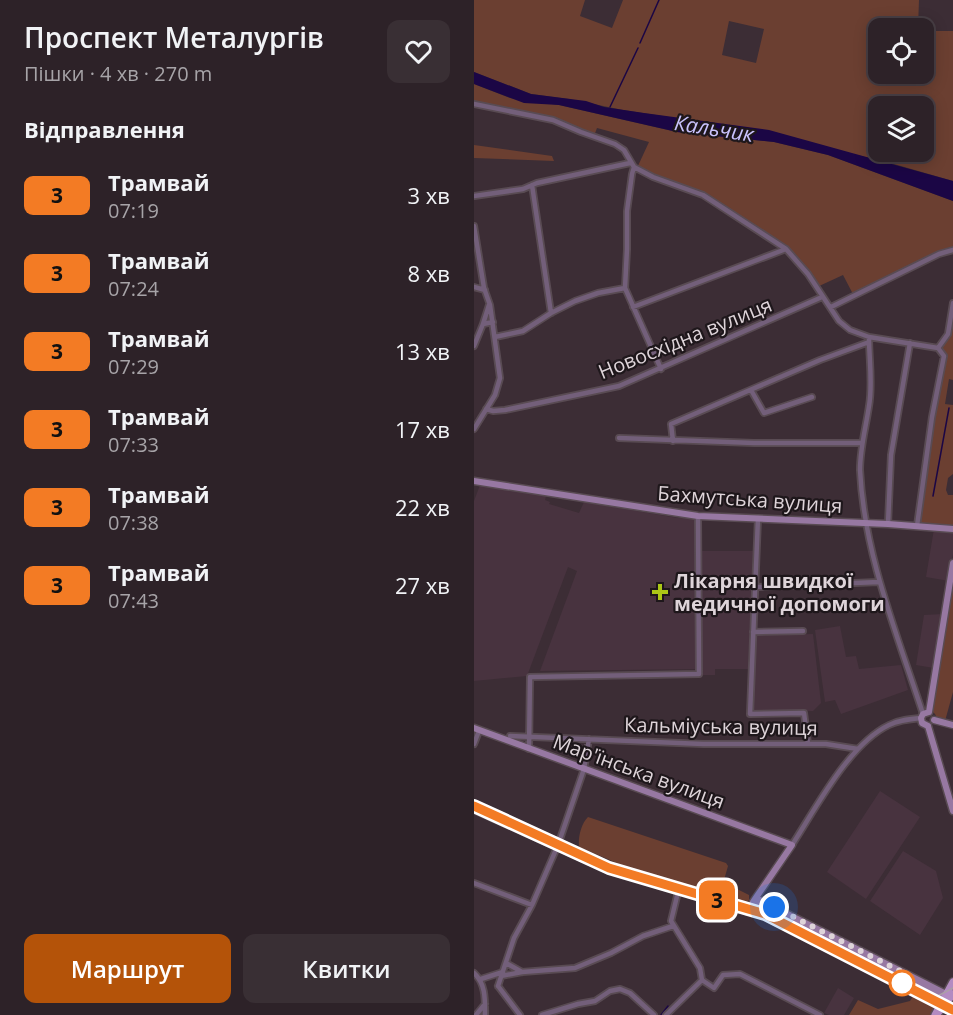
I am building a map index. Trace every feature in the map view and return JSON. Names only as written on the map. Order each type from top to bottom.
[{"type":"main road","points":[[935,1015],[948,997],[953,982]]},
{"type":"street","points":[[474,104],[553,120],[606,140],[624,150],[632,165],[627,211],[625,288],[661,369]]},
{"type":"street","points":[[474,198],[632,165],[653,177],[684,187],[719,204],[786,249],[808,274],[844,326],[869,339],[938,348],[944,356],[932,417],[917,526]]},
{"type":"street","points":[[532,185],[551,313]]},
{"type":"street","points":[[474,226],[493,322],[500,378],[498,390],[474,429]]},
{"type":"street","points":[[633,307],[786,249]]},
{"type":"street","points":[[831,307],[939,254],[953,250]]},
{"type":"street","points":[[474,287],[485,290]]},
{"type":"street","points":[[495,337],[523,331],[551,313],[586,297],[625,288]]},
{"type":"street","name":"Новосхідна вулиця","points":[[486,410],[506,410],[608,389],[661,369],[822,297]]},
{"type":"street","points":[[474,346],[489,303]]},
{"type":"street","points":[[938,348],[948,334],[953,303]]},
{"type":"street","points":[[483,324],[493,322]]},
{"type":"street","points":[[674,441],[671,424],[869,339]]},
{"type":"street","points":[[869,339],[870,396],[862,443],[861,471],[866,524],[879,582],[924,715]]},
{"type":"street","points":[[888,524],[891,455],[910,344]]},
{"type":"street","points":[[751,390],[764,413],[812,397]]},
{"type":"street","points":[[619,438],[674,441],[862,443]]},
{"type":"street","name":"Бахмутська вулиця","points":[[474,481],[698,516],[888,524],[953,530]]},
{"type":"street","points":[[529,749],[531,737],[530,676],[699,674],[698,516]]},
{"type":"street","points":[[758,518],[750,714],[804,713],[808,744]]},
{"type":"street","points":[[953,563],[931,697],[922,723],[928,726],[953,811]]},
{"type":"street","points":[[755,588],[879,582]]},
{"type":"street","points":[[753,632],[803,631]]},
{"type":"street","points":[[918,699],[925,701],[931,697]]},
{"type":"street","points":[[474,810],[608,870],[747,912],[851,756],[888,725],[924,715],[933,715],[934,720]]},
{"type":"street","points":[[934,720],[953,725]]},
{"type":"street","points":[[928,726],[934,720]]},
{"type":"street","points":[[474,744],[477,730]]},
{"type":"street","name":"Мар'їнська вулиця","points":[[477,730],[792,845]]},
{"type":"street","name":"Кальміуська вулиця","points":[[510,736],[703,744],[808,744],[858,749]]},
{"type":"street","points":[[498,986],[514,938],[532,905],[558,847],[584,768],[589,739]]},
{"type":"street","points":[[474,883],[532,905]]},
{"type":"street","points":[[678,892],[671,921],[700,970],[702,979],[714,988],[723,975],[741,974],[820,1015]]},
{"type":"street","points":[[755,900],[948,997]]},
{"type":"street","points":[[481,979],[502,974],[582,966],[643,936],[673,926]]},
{"type":"street","points":[[506,963],[522,972]]},
{"type":"street","points":[[474,973],[481,979],[485,1015]]},
{"type":"street","points":[[666,1015],[702,979]]},
{"type":"street","points":[[484,991],[498,986]]},
{"type":"street","points":[[498,986],[520,1015]]},
{"type":"street","points":[[542,1015],[595,1001],[610,991],[620,989],[630,993],[654,1015]]},
{"type":"street","points":[[476,1015],[485,1004]]},
{"type":"shaded area","points":[[474,0],[585,0],[580,16],[612,28],[623,0],[919,0],[918,18],[868,18],[868,84],[934,84],[934,31],[953,31],[953,181],[887,162],[934,162],[934,96],[868,96],[868,158],[735,127],[531,94],[474,72]],"holes":[[[729,21],[764,29],[756,63],[722,55]]]},
{"type":"shaded area","points":[[474,84],[510,98],[559,105],[677,132],[774,142],[828,155],[953,201],[953,250],[946,251],[854,296],[843,275],[817,287],[794,256],[719,204],[637,168],[649,142],[597,128],[594,136],[553,120],[474,104]]},
{"type":"shaded area","points":[[474,145],[552,156],[554,161],[474,158]]},
{"type":"shaded area","points":[[953,303],[953,380],[949,379],[945,404],[953,405],[953,474],[948,478],[946,490],[948,495],[953,495],[953,527],[917,524],[944,356],[938,348],[944,340]]},
{"type":"shaded area","name":"Лікарня швидкої медичної допомоги","points":[[480,485],[546,496],[545,500],[550,502],[549,504],[579,513],[584,502],[678,518],[695,518],[695,551],[753,551],[748,669],[715,669],[715,675],[703,675],[703,669],[540,671],[577,571],[568,567],[527,676],[474,681],[474,501]]},
{"type":"shaded area","points":[[934,529],[953,530],[953,554],[949,581],[926,577]]},
{"type":"shaded area","points":[[953,574],[953,692],[945,721],[937,718],[931,710]]},
{"type":"shaded area","points":[[943,614],[934,668],[916,665],[924,615]]},
{"type":"shaded area","points":[[840,626],[846,657],[856,656],[859,669],[901,665],[908,690],[841,714],[835,700],[825,702],[815,630]]},
{"type":"shaded area","points":[[813,634],[821,703],[813,711],[753,710],[755,635]]},
{"type":"shaded area","points":[[880,791],[920,817],[866,899],[827,872]]},
{"type":"shaded area","points":[[588,817],[726,863],[728,866],[725,883],[749,895],[749,900],[745,904],[631,869],[579,847],[580,831]]},
{"type":"shaded area","points":[[903,851],[936,871],[943,898],[920,935],[870,901]]},
{"type":"shaded area","points":[[838,988],[854,998],[844,1015],[824,1013]]},
{"type":"shaded area","points":[[915,993],[934,1004],[930,1015],[849,1015],[858,1000],[878,1009],[910,1001]]},
{"type":"water","name":"Кальчик","points":[[474,72],[531,94],[586,101],[604,107],[769,130],[868,157],[868,162],[884,162],[953,181],[953,201],[828,155],[774,142],[677,132],[559,105],[524,103],[474,84]]},
{"type":"waterway","points":[[640,43],[659,0]]},
{"type":"waterway","points":[[610,107],[638,48]]},
{"type":"waterway","points":[[933,496],[949,408]]},
{"type":"waterway","points":[[661,1015],[668,1006]]},
{"type":"tram line","name":"3","points":[[474,806],[609,868],[765,914],[926,994],[953,1010]]},
{"type":"tram line","points":[[474,808],[609,869],[761,915],[925,996],[953,1013]]},
{"type":"tram line","points":[[925,996],[936,997],[953,988]]},
{"type":"place","name":"Лікарня швидкої медичної допомоги","points":[[660,592]]},
{"type":"route","points":[[774,907],[906,974],[902,983]]}]
